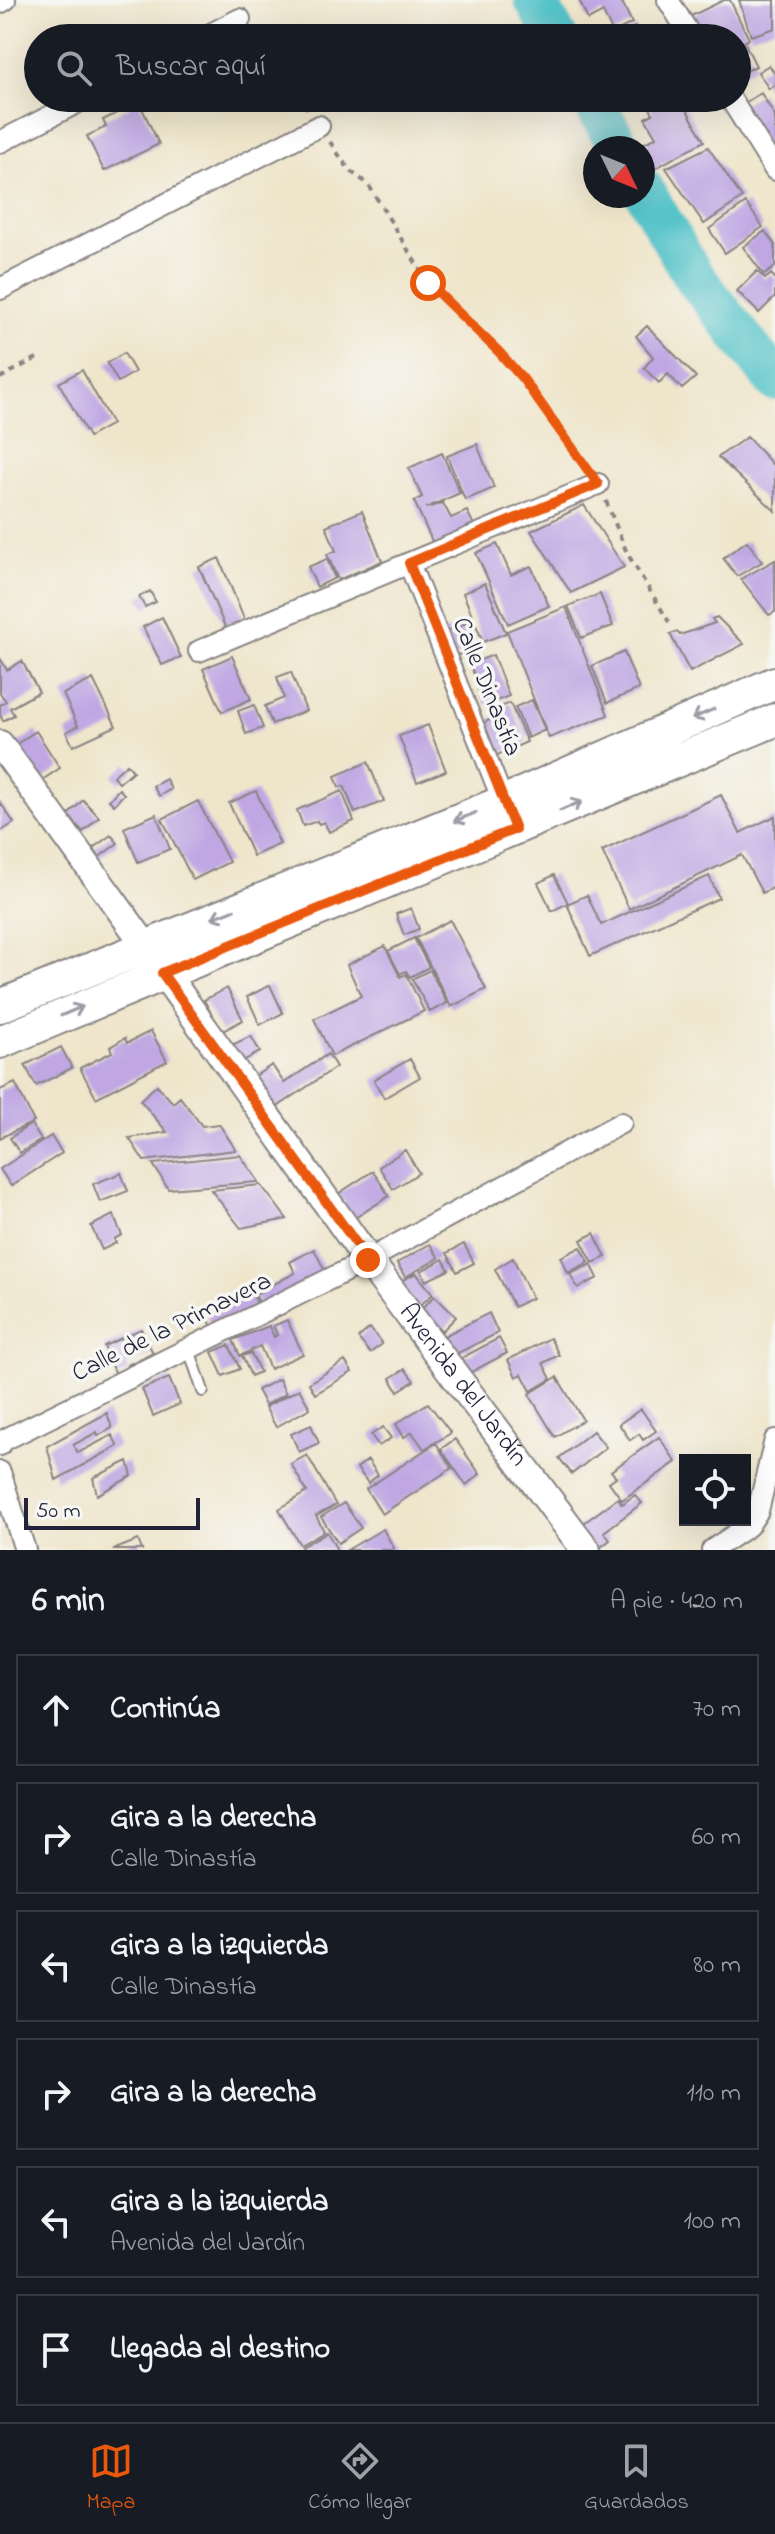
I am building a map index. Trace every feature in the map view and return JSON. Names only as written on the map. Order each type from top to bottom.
[{"type":"main road","points":[[0,1042],[162,973],[509,815],[775,683]]},
{"type":"main road","points":[[0,1006],[145,945],[775,720]]},
{"type":"main road","name":"Avenida del Jardín","points":[[145,945],[368,1260],[586,1550]]},
{"type":"street","points":[[668,0],[683,24]]},
{"type":"street","points":[[230,24],[240,19]]},
{"type":"street","points":[[0,142],[59,112]]},
{"type":"street","points":[[739,112],[775,170]]},
{"type":"street","points":[[0,289],[319,126]]},
{"type":"street","points":[[199,651],[598,484]]},
{"type":"street","name":"Calle Dinastía","points":[[409,563],[509,815]]},
{"type":"street","points":[[0,744],[145,945]]},
{"type":"street","name":"Calle de la Primavera","points":[[0,1445],[4,1440],[368,1260],[621,1123]]},
{"type":"street","points":[[712,1550],[748,1526],[758,1511],[775,1440]]},
{"type":"street","points":[[0,1472],[25,1550]]},
{"type":"lane","points":[[189,1349],[203,1391]]},
{"type":"path","points":[[310,112],[350,171],[368,184],[428,283],[523,379],[598,484],[627,553],[669,622]]},
{"type":"path","points":[[0,378],[37,358]]},
{"type":"building","points":[[579,0],[621,0],[632,23],[609,24],[603,12],[588,20]]},
{"type":"building","points":[[730,0],[742,24],[695,24],[691,16]]},
{"type":"building","points":[[739,0],[775,0],[775,28],[751,36],[751,24],[747,24]]},
{"type":"building","points":[[769,65],[775,74],[775,84],[769,89],[758,72]]},
{"type":"building","points":[[761,93],[775,116],[775,161],[745,112],[751,112],[751,99]]},
{"type":"building","points":[[119,112],[144,112],[159,144],[104,171],[87,136],[106,127],[103,120]]},
{"type":"building","points":[[652,112],[688,112],[704,141],[655,168],[656,137],[645,118]]},
{"type":"building","points":[[708,147],[742,198],[704,224],[666,168]]},
{"type":"building","points":[[746,203],[763,227],[725,253],[709,229]]},
{"type":"building","points":[[765,231],[775,245],[775,267],[764,275],[743,247]]},
{"type":"building","points":[[757,271],[765,279],[771,274],[775,278],[775,297],[759,313],[737,291]]},
{"type":"building","points":[[647,326],[696,377],[682,389],[668,374],[659,383],[644,368],[653,357],[636,336]]},
{"type":"building","points":[[124,353],[135,372],[118,382],[107,363]]},
{"type":"building","points":[[82,370],[112,424],[89,437],[59,383]]},
{"type":"building","points":[[747,437],[775,467],[775,511],[718,457]]},
{"type":"building","points":[[477,444],[494,488],[465,500],[447,456]]},
{"type":"building","points":[[442,453],[460,493],[426,508],[443,503],[451,518],[467,511],[476,529],[435,548],[414,501],[422,497],[409,468]]},
{"type":"building","points":[[584,505],[624,567],[571,593],[531,531]]},
{"type":"building","points":[[362,511],[382,561],[338,580],[327,554],[336,551],[326,526]]},
{"type":"building","points":[[747,541],[762,562],[737,576],[723,558]]},
{"type":"building","points":[[497,544],[511,575],[531,566],[549,606],[508,624],[476,553]]},
{"type":"building","points":[[219,558],[245,621],[226,629],[199,567]]},
{"type":"building","points":[[327,559],[335,578],[317,587],[308,567]]},
{"type":"building","points":[[775,560],[775,612],[769,615],[741,579]]},
{"type":"building","points":[[485,583],[506,633],[483,642],[463,593]]},
{"type":"building","points":[[150,591],[156,602],[145,607],[139,597]]},
{"type":"building","points":[[600,594],[613,626],[581,638],[568,606]]},
{"type":"building","points":[[566,607],[608,715],[549,738],[507,631]]},
{"type":"building","points":[[162,617],[181,657],[162,665],[143,627]]},
{"type":"building","points":[[717,617],[744,644],[690,672],[670,634],[677,632],[680,635],[715,623],[712,619]]},
{"type":"building","points":[[466,623],[477,647],[451,658],[441,633]]},
{"type":"building","points":[[624,652],[639,689],[607,703],[592,666]]},
{"type":"building","points":[[493,655],[509,696],[486,705],[470,664]]},
{"type":"building","points":[[232,656],[251,699],[222,712],[203,669]]},
{"type":"building","points":[[0,658],[7,670],[22,661],[39,692],[10,708],[14,715],[3,721],[0,705],[6,701],[0,693]]},
{"type":"building","points":[[291,672],[306,711],[272,724],[265,706],[284,698],[277,677]]},
{"type":"building","points":[[93,679],[116,726],[73,746],[66,732],[78,726],[63,694]]},
{"type":"building","points":[[532,700],[545,730],[528,738],[515,707]]},
{"type":"building","points":[[510,703],[527,742],[493,757],[478,725],[501,715],[498,708]]},
{"type":"building","points":[[254,705],[263,728],[246,734],[238,711]]},
{"type":"building","points":[[428,725],[446,771],[417,782],[399,736]]},
{"type":"building","points":[[36,731],[60,768],[39,782],[15,745]]},
{"type":"building","points":[[368,762],[384,801],[355,813],[344,786],[339,787],[335,776]]},
{"type":"building","points":[[127,764],[133,771],[119,783],[113,776]]},
{"type":"building","points":[[166,779],[171,789],[159,796],[153,786]]},
{"type":"building","points":[[119,789],[124,794],[114,805],[109,800]]},
{"type":"building","points":[[256,791],[280,844],[253,856],[229,803]]},
{"type":"building","points":[[342,791],[354,821],[329,832],[324,822],[303,826],[297,810]]},
{"type":"building","points":[[721,795],[740,833],[775,816],[775,887],[762,893],[742,855],[629,909],[602,851]]},
{"type":"building","points":[[83,800],[99,817],[83,832],[68,815]]},
{"type":"building","points":[[198,801],[229,862],[193,880],[162,819]]},
{"type":"building","points":[[0,802],[14,823],[0,832]]},
{"type":"building","points":[[156,814],[170,849],[138,862],[124,828]]},
{"type":"building","points":[[111,835],[118,843],[99,857],[93,848]]},
{"type":"building","points":[[554,875],[568,903],[552,911],[538,883]]},
{"type":"building","points":[[709,876],[719,898],[590,956],[567,904],[587,895],[601,925]]},
{"type":"building","points":[[411,908],[419,929],[404,935],[396,914]]},
{"type":"building","points":[[450,920],[486,989],[451,1007],[416,938]]},
{"type":"building","points":[[414,938],[429,967],[410,977],[406,971],[400,974],[388,951]]},
{"type":"building","points":[[385,946],[400,977],[406,974],[424,1011],[332,1056],[314,1019],[361,996],[347,965]]},
{"type":"building","points":[[430,970],[447,1003],[430,1012],[412,979]]},
{"type":"building","points":[[270,985],[283,1013],[260,1025],[247,997]]},
{"type":"building","points":[[227,988],[243,1020],[221,1032],[204,1000]]},
{"type":"building","points":[[151,1031],[167,1061],[96,1098],[80,1068],[112,1052],[110,1047],[125,1038],[127,1043]]},
{"type":"building","points":[[251,1036],[260,1052],[239,1063],[230,1046]]},
{"type":"building","points":[[61,1047],[72,1068],[36,1086],[25,1065]]},
{"type":"building","points":[[328,1054],[336,1067],[270,1112],[249,1080],[272,1065],[284,1083]]},
{"type":"building","points":[[410,1059],[420,1077],[384,1098],[374,1080]]},
{"type":"building","points":[[15,1083],[34,1122],[0,1138],[0,1090]]},
{"type":"building","points":[[157,1085],[173,1103],[180,1097],[202,1126],[219,1124],[236,1150],[144,1161],[129,1138],[167,1132],[140,1100]]},
{"type":"building","points":[[31,1124],[41,1140],[20,1153],[10,1138]]},
{"type":"building","points":[[51,1136],[62,1153],[11,1186],[0,1169]]},
{"type":"building","points":[[405,1150],[419,1173],[393,1189],[379,1167]]},
{"type":"building","points":[[240,1155],[259,1182],[168,1189],[153,1164]]},
{"type":"building","points":[[373,1171],[389,1196],[344,1225],[345,1203],[338,1194]]},
{"type":"building","points":[[121,1173],[128,1191],[100,1202],[93,1184]]},
{"type":"building","points":[[261,1185],[287,1219],[241,1228],[211,1190]]},
{"type":"building","points":[[113,1215],[122,1235],[114,1239],[116,1243],[102,1250],[91,1226]]},
{"type":"building","points":[[594,1233],[606,1257],[593,1263],[581,1240]]},
{"type":"building","points":[[430,1244],[439,1258],[405,1277],[397,1263]]},
{"type":"building","points":[[464,1244],[474,1263],[457,1272],[447,1253]]},
{"type":"building","points":[[581,1247],[589,1262],[568,1273],[561,1257]]},
{"type":"building","points":[[314,1249],[328,1277],[262,1309],[255,1294],[295,1273],[290,1262]]},
{"type":"building","points":[[513,1258],[532,1298],[514,1307],[495,1269]]},
{"type":"building","points":[[443,1259],[449,1270],[426,1281],[421,1271]]},
{"type":"building","points":[[591,1264],[598,1278],[578,1288],[570,1274]]},
{"type":"building","points":[[416,1273],[433,1294],[412,1312],[391,1287]]},
{"type":"building","points":[[252,1293],[260,1310],[214,1331],[206,1314]]},
{"type":"building","points":[[435,1296],[456,1317],[442,1331],[420,1310]]},
{"type":"building","points":[[489,1313],[498,1333],[444,1360],[434,1341]]},
{"type":"building","points":[[287,1320],[303,1354],[270,1369],[260,1346],[240,1356],[233,1340],[269,1326],[274,1337],[277,1335],[273,1326]]},
{"type":"building","points":[[370,1328],[382,1344],[370,1353],[358,1338]]},
{"type":"building","points":[[141,1329],[153,1353],[127,1365],[129,1371],[117,1377],[104,1346]]},
{"type":"building","points":[[499,1338],[507,1353],[462,1377],[454,1362]]},
{"type":"building","points":[[550,1338],[559,1355],[543,1363],[551,1379],[531,1391],[522,1374],[516,1377],[508,1360]]},
{"type":"building","points":[[229,1345],[240,1369],[223,1376],[212,1352]]},
{"type":"building","points":[[251,1353],[260,1372],[251,1376],[242,1356]]},
{"type":"building","points":[[345,1361],[352,1372],[315,1394],[309,1383]]},
{"type":"building","points":[[405,1369],[414,1381],[398,1391],[390,1378]]},
{"type":"building","points":[[557,1377],[583,1420],[555,1437],[529,1394]]},
{"type":"building","points":[[169,1378],[180,1404],[153,1416],[142,1389]]},
{"type":"building","points":[[279,1379],[286,1394],[265,1405],[257,1390]]},
{"type":"building","points":[[299,1389],[310,1408],[276,1427],[265,1407]]},
{"type":"building","points":[[428,1403],[451,1433],[424,1449],[412,1432],[404,1437],[396,1424]]},
{"type":"building","points":[[641,1409],[656,1431],[643,1440],[639,1434],[630,1440],[619,1424]]},
{"type":"building","points":[[107,1413],[112,1428],[73,1445],[78,1453],[112,1435],[118,1446],[56,1480],[47,1446]]},
{"type":"building","points":[[311,1425],[319,1443],[299,1452],[291,1434]]},
{"type":"building","points":[[383,1427],[391,1438],[379,1446],[371,1435]]},
{"type":"building","points":[[593,1431],[606,1447],[572,1474],[559,1458]]},
{"type":"building","points":[[659,1437],[676,1462],[622,1500],[609,1482],[616,1477],[611,1471]]},
{"type":"building","points":[[455,1439],[480,1474],[466,1485],[441,1449]]},
{"type":"building","points":[[436,1443],[452,1468],[382,1514],[366,1489]]},
{"type":"building","points":[[307,1455],[336,1505],[316,1516],[324,1531],[300,1545],[279,1509],[307,1492],[291,1464]]},
{"type":"building","points":[[368,1460],[378,1475],[368,1483],[357,1468]]},
{"type":"building","points":[[128,1461],[132,1476],[97,1495],[93,1478]]},
{"type":"building","points":[[635,1495],[642,1503],[604,1532],[610,1540],[597,1550],[573,1531],[618,1498],[622,1504]]},
{"type":"building","points":[[344,1503],[361,1528],[338,1543],[321,1517]]},
{"type":"building","points":[[383,1529],[394,1548],[392,1550],[347,1550]]},
{"type":"building","points":[[327,1532],[337,1550],[302,1550],[301,1547]]},
{"type":"building","points":[[138,1540],[142,1550],[113,1550]]},
{"type":"waterway","points":[[535,0],[549,24]]},
{"type":"waterway","points":[[599,112],[613,136]]},
{"type":"waterway","points":[[654,208],[692,274],[775,380]]},
{"type":"route","points":[[368,1260],[162,973],[515,829],[409,563],[598,484],[523,379],[428,283]]}]
